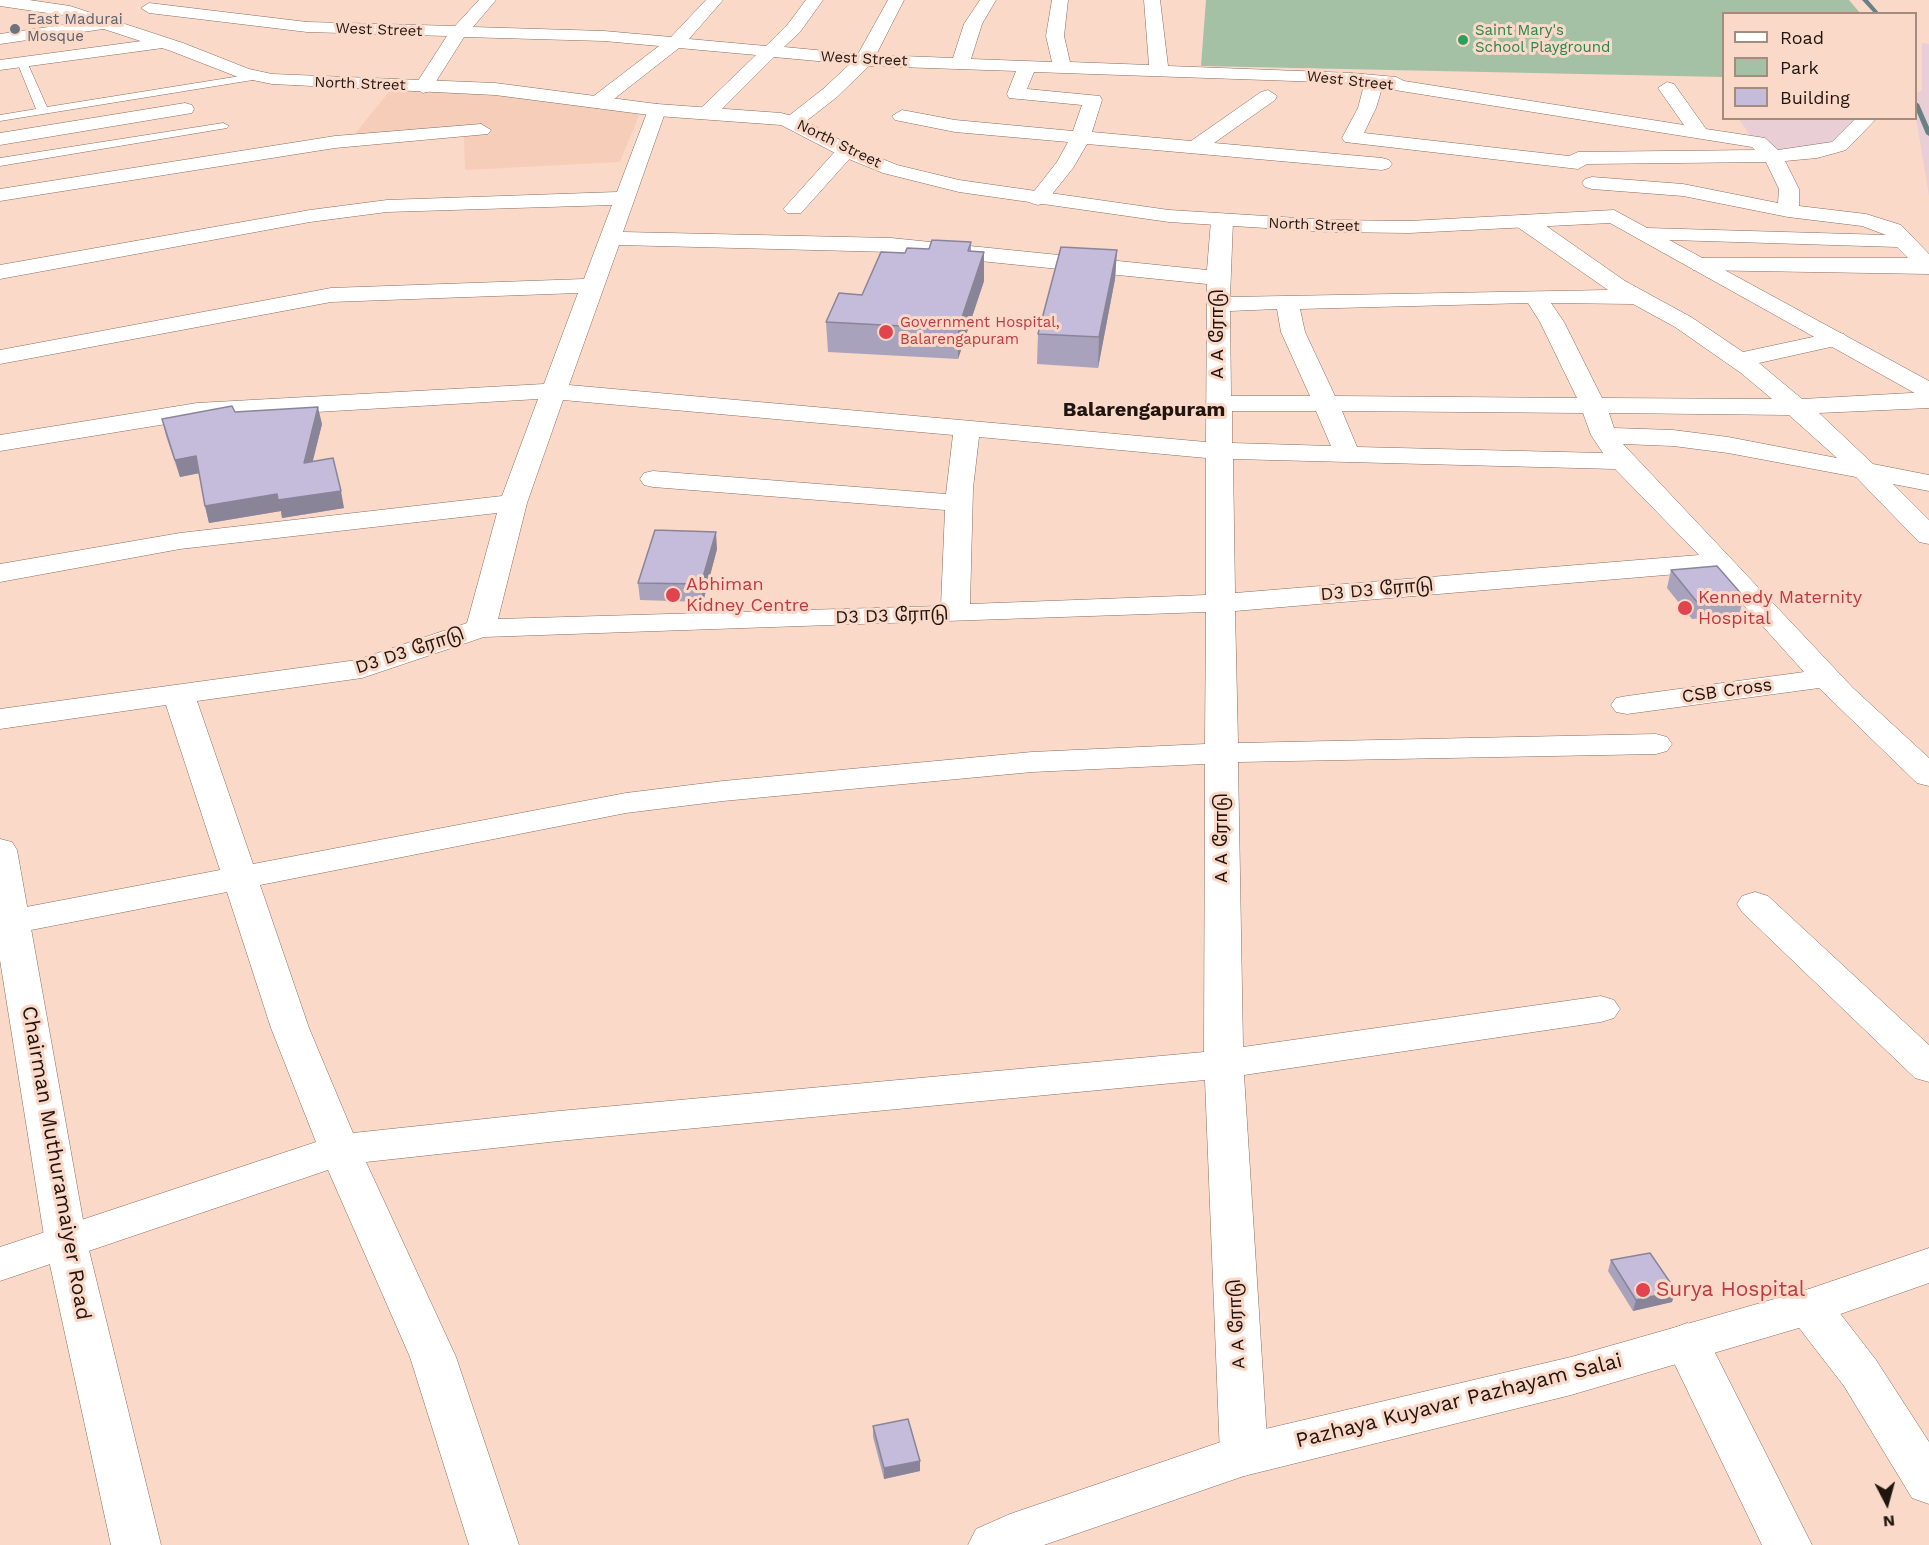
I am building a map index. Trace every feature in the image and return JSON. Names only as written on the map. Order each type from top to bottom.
[{"type":"street","points":[[0,39],[101,23],[167,0]]},
{"type":"street","points":[[423,87],[459,32],[488,0]]},
{"type":"street","points":[[598,102],[675,43],[715,0]]},
{"type":"street","points":[[707,112],[730,87],[770,53],[794,28],[815,0]]},
{"type":"street","points":[[793,122],[830,93],[864,60],[896,0]]},
{"type":"street","points":[[960,64],[973,24],[988,0]]},
{"type":"street","points":[[1060,0],[1055,36],[1062,67]]},
{"type":"street","points":[[1152,0],[1159,69]]},
{"type":"street","name":"North Street","points":[[0,1],[49,7],[259,76],[311,82],[518,91],[657,110],[707,112],[793,122],[846,151],[890,169],[959,186],[1038,199],[1222,221],[1409,227],[1614,216]]},
{"type":"street","name":"West Street","points":[[149,8],[307,27],[604,36],[864,60],[1159,69],[1352,78],[1580,111],[1602,118],[1758,142],[1773,156]]},
{"type":"street","points":[[0,65],[164,43]]},
{"type":"street","points":[[1027,66],[1016,94],[1093,100],[1081,137],[1066,164],[1038,199]]},
{"type":"street","points":[[1524,88],[1374,82],[1368,108],[1352,138],[1578,160],[1773,156],[1839,146],[1866,120]]},
{"type":"street","points":[[1667,88],[1699,133]]},
{"type":"street","points":[[1560,95],[1580,111],[1578,160],[1614,216],[1929,392]]},
{"type":"street","points":[[1195,147],[1268,96]]},
{"type":"street","points":[[0,139],[184,109]]},
{"type":"street","points":[[481,628],[513,503],[552,391],[657,110]]},
{"type":"street","points":[[902,116],[955,126],[1383,164]]},
{"type":"street","points":[[0,195],[335,141],[480,130]]},
{"type":"street","points":[[794,209],[846,151]]},
{"type":"street","points":[[1773,156],[1789,189],[1788,212]]},
{"type":"street","points":[[1592,183],[1683,190],[1788,212],[1866,220],[1885,225],[1908,242],[1928,266]]},
{"type":"street","points":[[0,272],[310,216],[387,206],[626,198]]},
{"type":"street","name":"A A ரோடு","points":[[1222,221],[1218,291],[1224,1064],[1244,1455]]},
{"type":"street","points":[[1524,221],[1585,265],[1636,297],[1683,322],[1739,360],[1799,407],[1929,536]]},
{"type":"street","points":[[1647,234],[1908,242]]},
{"type":"street","points":[[609,237],[891,245],[1218,291],[1288,304],[1535,296],[1636,297]]},
{"type":"street","points":[[1701,265],[1928,266]]},
{"type":"street","points":[[0,357],[331,295],[364,292],[591,286]]},
{"type":"street","points":[[1535,296],[1552,322],[1594,407],[1604,435],[1622,461],[1672,509],[1827,678],[1923,763]]},
{"type":"street","points":[[1288,304],[1293,332],[1310,363],[1347,454]]},
{"type":"street","points":[[1739,360],[1836,339]]},
{"type":"street","points":[[0,443],[197,411],[552,391],[1219,451],[1622,461]]},
{"type":"street","points":[[1219,404],[1325,402],[1594,407],[1799,407],[1929,400]]},
{"type":"street","points":[[955,614],[959,503],[967,428]]},
{"type":"street","points":[[1604,435],[1673,438],[1728,445],[1929,483]]},
{"type":"street","points":[[654,479],[959,503]]},
{"type":"street","points":[[0,573],[180,541],[513,503]]},
{"type":"street","name":"D3 D3 ரோடு","points":[[0,719],[363,669],[481,628],[955,614],[1220,603],[1720,562]]},
{"type":"street","name":"CSB Cross","points":[[1627,705],[1827,678]]},
{"type":"street","points":[[179,696],[238,879],[290,1028],[340,1150],[433,1357],[495,1545]]},
{"type":"street","points":[[7,922],[626,803],[712,792],[1032,762],[1221,753],[1656,744]]},
{"type":"street","name":"Chairman Muthuramaiyer Road","points":[[0,850],[7,922],[66,1242],[136,1545]]},
{"type":"street","points":[[1755,904],[1929,1068]]},
{"type":"street","points":[[0,1264],[340,1150],[559,1125],[1224,1064],[1601,1010]]},
{"type":"street","name":"Pazhaya Kuyavar Pazhayam Salai","points":[[993,1545],[1028,1529],[1244,1455],[1571,1376],[1809,1307],[1929,1265]]},
{"type":"street","points":[[1809,1307],[1860,1373],[1929,1482]]},
{"type":"street","points":[[1687,1342],[1788,1545]]},
{"type":"lane","points":[[22,62],[43,111]]},
{"type":"lane","points":[[0,118],[259,76]]},
{"type":"lane","points":[[0,162],[223,126]]},
{"type":"shaded area","points":[[1922,43],[1929,44],[1929,196],[1916,120],[1917,93],[1922,90]]},
{"type":"shaded area","points":[[392,88],[505,93],[640,113],[620,162],[465,170],[464,136],[460,128],[354,135]]},
{"type":"shaded area","points":[[1740,120],[1876,120],[1837,144],[1762,153]]},
{"type":"green space","name":"Saint Mary's School Playground","points":[[1206,0],[1849,0],[1859,12],[1722,12],[1722,77],[1201,66]]},
{"type":"building","points":[[932,240],[971,242],[968,251],[984,252],[958,329],[826,322],[839,293],[862,295],[881,252],[905,253],[907,248],[929,249]]},
{"type":"building","points":[[1061,247],[1117,250],[1099,337],[1038,334]]},
{"type":"building","points":[[232,406],[235,412],[318,407],[304,463],[333,458],[341,491],[278,500],[277,494],[205,506],[196,456],[175,460],[162,419]]},
{"type":"building","points":[[655,530],[716,532],[701,584],[638,583]]},
{"type":"building","points":[[1717,566],[1744,597],[1697,602],[1671,570]]},
{"type":"building","points":[[1650,1253],[1676,1291],[1636,1300],[1611,1260]]},
{"type":"building","points":[[908,1419],[920,1461],[884,1468],[873,1426]]},
{"type":"waterway","points":[[1865,0],[1876,12]]},
{"type":"waterway","points":[[1917,106],[1929,134]]},
{"type":"place","name":"East Madurai Mosque","points":[[15,29]]},
{"type":"place","name":"Saint Mary's School Playground","points":[[1463,40]]},
{"type":"place","name":"Government Hospital, Balarengapuram","points":[[886,332]]},
{"type":"place","name":"Abhiman Kidney Centre","points":[[673,595]]},
{"type":"place","name":"Kennedy Maternity Hospital","points":[[1685,608]]},
{"type":"place","name":"Surya Hospital","points":[[1643,1290]]},
{"type":"district","name":"Balarengapuram","points":[[1144,410]]}]
